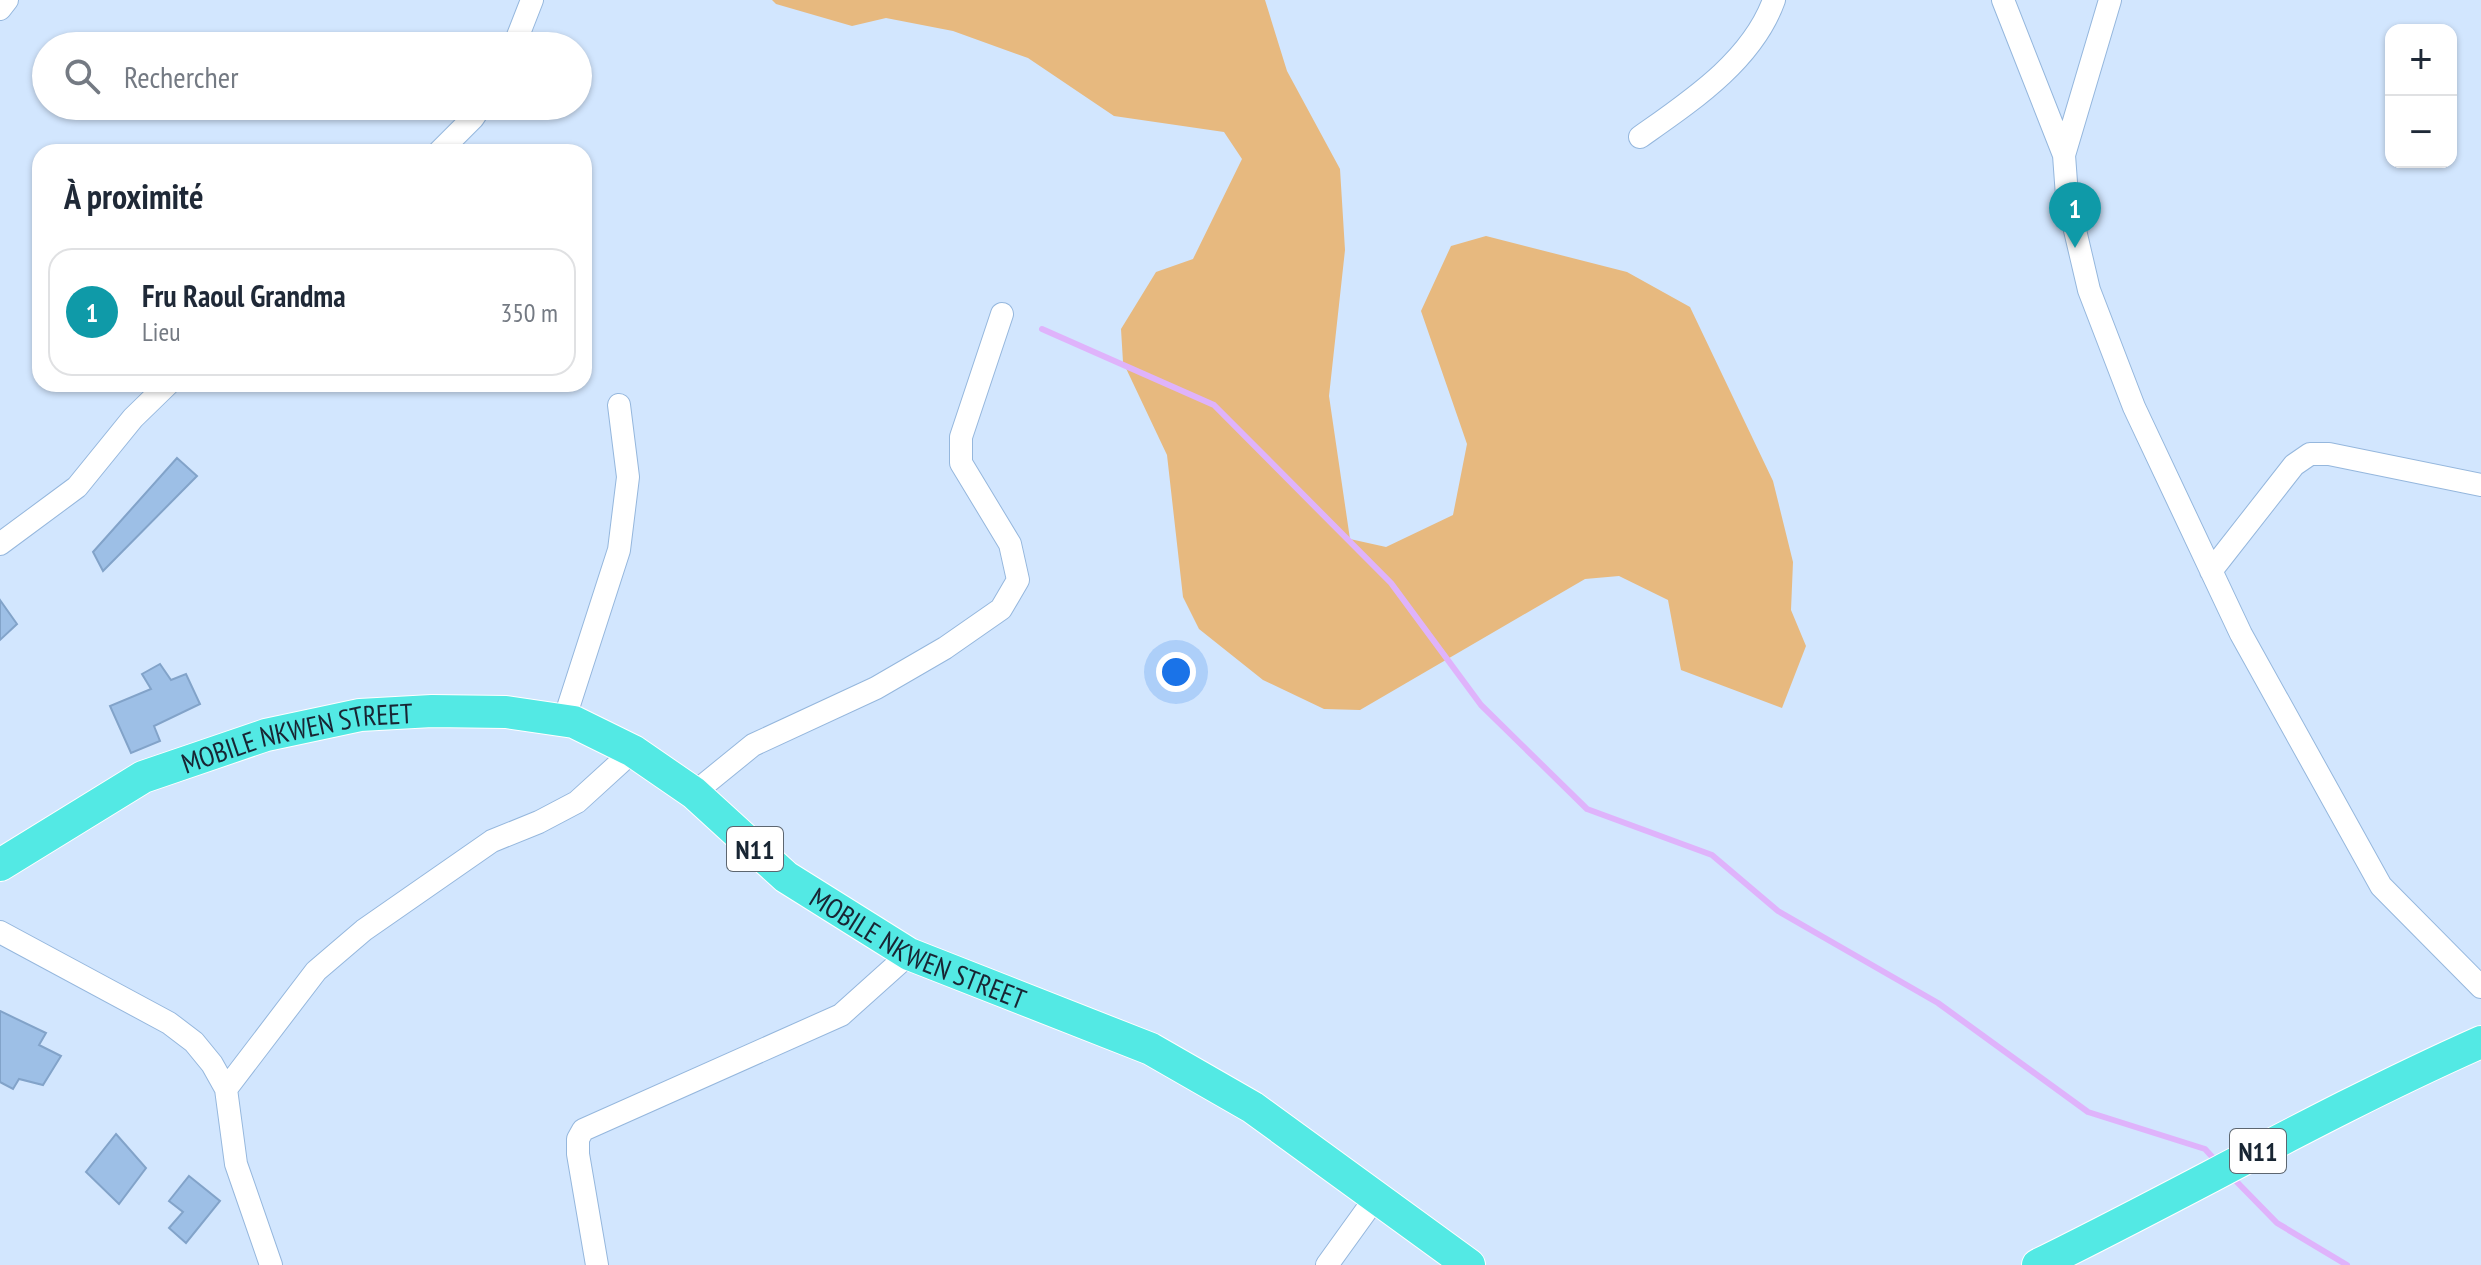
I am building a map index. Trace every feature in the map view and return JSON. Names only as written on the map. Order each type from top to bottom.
[{"type":"highway","name":"MOBILE NKWEN STREET","points":[[0,865],[143,777],[266,735],[360,715],[432,711],[506,712],[574,722],[633,751],[694,793],[786,877],[909,954],[1151,1049],[1252,1107],[1469,1265]]},
{"type":"highway","name":"N11","points":[[2038,1265],[2142,1214],[2293,1132],[2481,1042]]},
{"type":"street","points":[[0,9],[7,0]]},
{"type":"street","points":[[519,32],[532,0]]},
{"type":"street","points":[[1640,137],[1697,97],[1744,50],[1769,14],[1774,0]]},
{"type":"street","points":[[2003,0],[2064,155],[2067,196],[2089,290],[2134,407],[2241,634],[2381,886],[2481,987]]},
{"type":"street","points":[[2064,155],[2110,0]]},
{"type":"street","points":[[447,144],[471,120]]},
{"type":"street","points":[[694,793],[753,745],[876,688],[945,648],[1001,609],[1018,580],[1010,544],[961,463],[961,437],[1002,314]]},
{"type":"street","points":[[0,544],[77,487],[133,418],[160,392]]},
{"type":"street","points":[[574,722],[568,708],[619,550],[628,477],[619,405]]},
{"type":"street","points":[[2211,571],[2294,465],[2310,454],[2329,454],[2481,485]]},
{"type":"street","points":[[226,1089],[316,971],[364,930],[492,841],[577,802],[633,751]]},
{"type":"street","points":[[0,932],[169,1023],[194,1042],[212,1064],[226,1089],[236,1164],[271,1265]]},
{"type":"street","points":[[597,1265],[578,1154],[578,1139],[583,1130],[841,1015],[909,954]]},
{"type":"street","points":[[1327,1265],[1376,1197]]},
{"type":"shaded area","points":[[772,0],[1265,0],[1287,71],[1340,169],[1345,250],[1329,396],[1350,539],[1386,547],[1453,515],[1467,444],[1421,311],[1451,246],[1486,236],[1627,272],[1690,307],[1773,481],[1793,562],[1791,610],[1806,646],[1782,708],[1681,670],[1668,600],[1619,576],[1585,579],[1360,710],[1324,709],[1263,680],[1199,629],[1183,597],[1167,455],[1123,362],[1121,329],[1156,272],[1193,259],[1242,159],[1224,132],[1114,116],[1028,58],[953,31],[886,18],[852,26],[776,4]]},
{"type":"building","points":[[177,458],[197,476],[103,571],[93,552]]},
{"type":"building","points":[[0,600],[17,624],[0,640]]},
{"type":"building","points":[[160,664],[171,680],[186,674],[200,704],[154,726],[160,741],[131,753],[110,706],[151,689],[142,674]]},
{"type":"building","points":[[0,1011],[46,1033],[39,1045],[61,1056],[43,1085],[19,1079],[13,1089],[0,1082]]},
{"type":"building","points":[[116,1134],[146,1168],[119,1204],[86,1172]]},
{"type":"building","points":[[189,1176],[220,1201],[186,1243],[169,1228],[183,1212],[169,1201]]},
{"type":"waterway","points":[[1042,329],[1214,405],[1391,583],[1481,705],[1587,809],[1712,855],[1778,911],[1938,1003],[2088,1112],[2205,1149],[2216,1161]]},
{"type":"waterway","points":[[2233,1178],[2277,1223],[2347,1265]]},
{"type":"place","name":"Fru Raoul Grandma","points":[[2075,248]]}]
